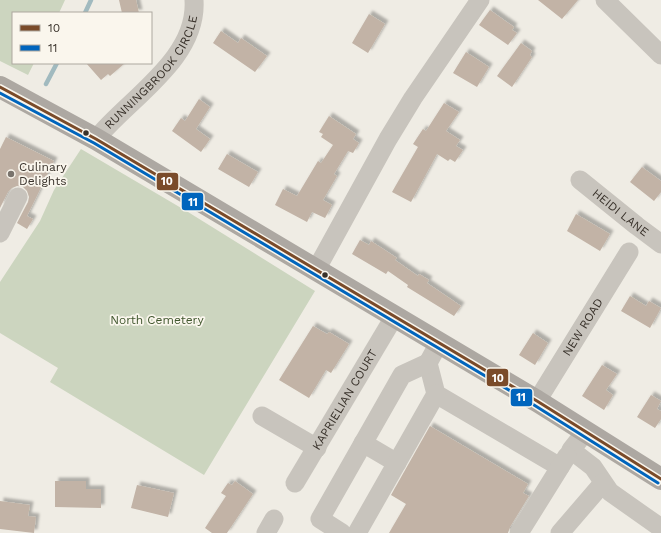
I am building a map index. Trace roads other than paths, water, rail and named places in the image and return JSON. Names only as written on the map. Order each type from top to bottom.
[{"type":"main road","points":[[0,87],[96,139],[537,401],[661,479]]},
{"type":"street","name":"RUNNINGBROOK CIRCLE","points":[[96,139],[108,125],[147,89],[174,57],[188,34],[192,24],[194,0]]},
{"type":"street","points":[[316,270],[388,138],[413,98],[480,0]]},
{"type":"street","points":[[606,0],[661,55]]},
{"type":"street","name":"HEIDI LANE","points":[[580,180],[661,244]]},
{"type":"street","points":[[0,233],[18,197]]},
{"type":"street","name":"NEW ROAD","points":[[537,401],[629,252]]},
{"type":"street","name":"KAPRIELIAN COURT","points":[[296,483],[394,316]]},
{"type":"street","points":[[342,533],[320,519],[402,375],[428,363],[438,343]]},
{"type":"street","points":[[357,533],[436,394],[428,363]]},
{"type":"street","points":[[436,394],[560,467]]},
{"type":"street","points":[[262,416],[317,448]]},
{"type":"street","points":[[519,533],[571,450],[586,431]]},
{"type":"street","points":[[363,443],[397,463]]},
{"type":"street","points":[[571,450],[593,467],[610,492],[661,528]]},
{"type":"street","points":[[560,533],[604,483]]},
{"type":"waterway","points":[[85,12],[91,0]]},
{"type":"waterway","points":[[46,84],[56,64]]},
{"type":"place","name":"Culinary Delights","points":[[11,174]]},
{"type":"park label","name":"North Cemetery","points":[[157,320]]}]
